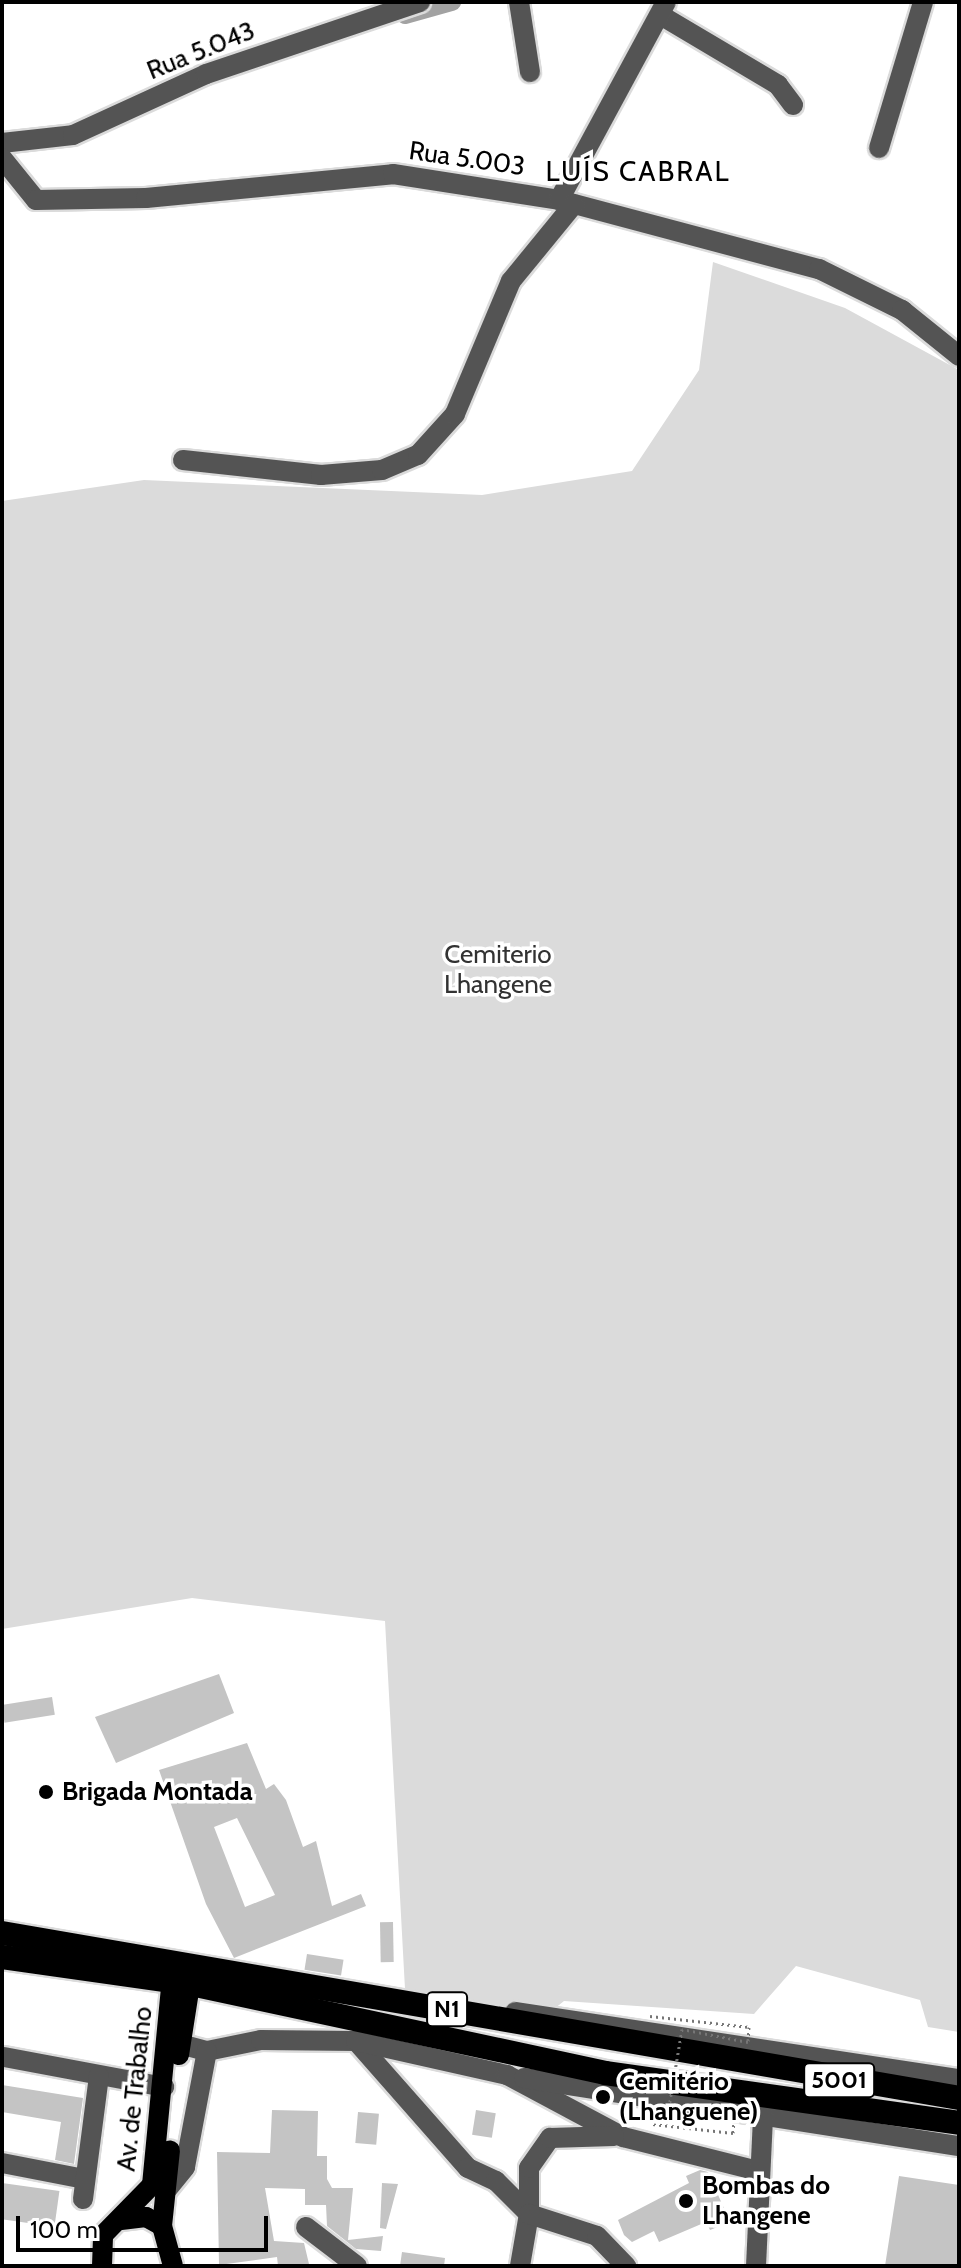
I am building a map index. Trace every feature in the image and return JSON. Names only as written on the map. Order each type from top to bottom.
[{"type":"highway","name":"N1","points":[[2,1933],[182,1971],[605,2073]]},
{"type":"highway","name":"N1","points":[[2,1957],[182,1971],[488,2016],[719,2060]]},
{"type":"highway","name":"5001","points":[[719,2060],[959,2098]]},
{"type":"highway","name":"5001","points":[[605,2073],[959,2123]]},
{"type":"main road","points":[[173,2266],[162,2226],[180,2044],[182,1971]]},
{"type":"main road","name":"Av. de Trabalho","points":[[100,2265],[103,2235],[152,2185],[182,1971]]},
{"type":"main road","points":[[119,2220],[146,2217],[162,2226]]},
{"type":"street","name":"Rua 5.043","points":[[2,143],[73,135],[206,74],[420,2]]},
{"type":"street","points":[[519,2],[530,72]]},
{"type":"street","points":[[879,148],[923,2]]},
{"type":"street","points":[[183,460],[321,475],[382,470],[418,455],[455,414],[511,281],[566,202],[664,9],[778,85],[793,105]]},
{"type":"street","name":"Rua 5.003","points":[[2,158],[36,200],[146,198],[393,174],[566,202],[819,269],[902,310],[959,356]]},
{"type":"street","points":[[488,2016],[569,2016],[959,2079]]},
{"type":"street","points":[[180,2044],[207,2051],[261,2040],[356,2041],[507,2075],[959,2146]]},
{"type":"street","points":[[356,2041],[468,2168],[496,2181],[529,2214],[597,2236],[626,2266]]},
{"type":"street","points":[[506,2050],[507,2075]]},
{"type":"street","points":[[165,2192],[185,2167],[207,2051]]},
{"type":"street","points":[[4,2057],[164,2087]]},
{"type":"street","points":[[507,2075],[623,2137]]},
{"type":"street","points":[[2,2163],[84,2189],[99,2076]]},
{"type":"street","points":[[756,2266],[758,2171],[763,2117]]},
{"type":"street","points":[[520,2266],[529,2214],[529,2168],[550,2138],[569,2132],[623,2137],[758,2171]]},
{"type":"street","points":[[306,2227],[357,2266]]},
{"type":"path","points":[[650,2016],[749,2027],[748,2042],[682,2029],[669,2107],[734,2119],[733,2133],[652,2124]]},
{"type":"green space","name":"Cemiterio Lhangene","points":[[713,262],[845,308],[959,370],[959,2032],[928,2027],[920,2000],[796,1966],[754,2014],[564,2001],[549,2013],[405,1989],[385,1621],[192,1598],[2,1629],[2,501],[144,480],[482,495],[632,471],[699,370]]},
{"type":"building","points":[[219,1674],[234,1713],[116,1763],[95,1717]]},
{"type":"building","points":[[52,1697],[55,1715],[4,1723],[2,1705]]},
{"type":"building","points":[[247,1743],[266,1789],[274,1784],[286,1800],[303,1847],[316,1841],[332,1906],[361,1894],[366,1906],[234,1958],[206,1904],[159,1770]],"holes":[[[237,1818],[275,1895],[245,1907],[214,1827]]]},
{"type":"building","points":[[380,1922],[393,1922],[394,1962],[381,1962]]},
{"type":"building","points":[[307,1954],[344,1960],[341,1976],[304,1970]]},
{"type":"building","points":[[2,2085],[83,2098],[74,2164],[55,2160],[61,2122],[2,2112]]},
{"type":"building","points":[[272,2110],[318,2111],[317,2156],[327,2156],[327,2179],[332,2188],[353,2188],[348,2240],[383,2236],[381,2251],[356,2249],[327,2226],[326,2205],[305,2205],[305,2189],[265,2188],[274,2241],[304,2243],[309,2264],[278,2266],[277,2257],[219,2265],[217,2152],[270,2153]]},
{"type":"building","points":[[476,2110],[496,2113],[492,2138],[472,2135]]},
{"type":"building","points":[[358,2112],[379,2114],[376,2145],[355,2143]]},
{"type":"building","points":[[700,2170],[708,2172],[730,2222],[710,2230],[706,2222],[659,2242],[654,2231],[632,2242],[624,2235],[618,2220],[689,2183],[686,2176]]},
{"type":"building","points":[[899,2176],[959,2185],[959,2266],[885,2266]]},
{"type":"building","points":[[2,2183],[59,2191],[54,2227],[2,2219]]},
{"type":"building","points":[[382,2183],[398,2184],[386,2229],[380,2228]]},
{"type":"building","points":[[402,2252],[445,2258],[444,2266],[400,2266]]},
{"type":"waterway","points":[[405,15],[452,2]]},
{"type":"place","name":"Brigada Montada","points":[[46,1792]]},
{"type":"place","name":"Cemitério (Lhanguene)","points":[[603,2097]]},
{"type":"place","name":"Bombas do Lhangene","points":[[686,2201]]},
{"type":"district","name":"LUÍS CABRAL","points":[[638,171]]}]
